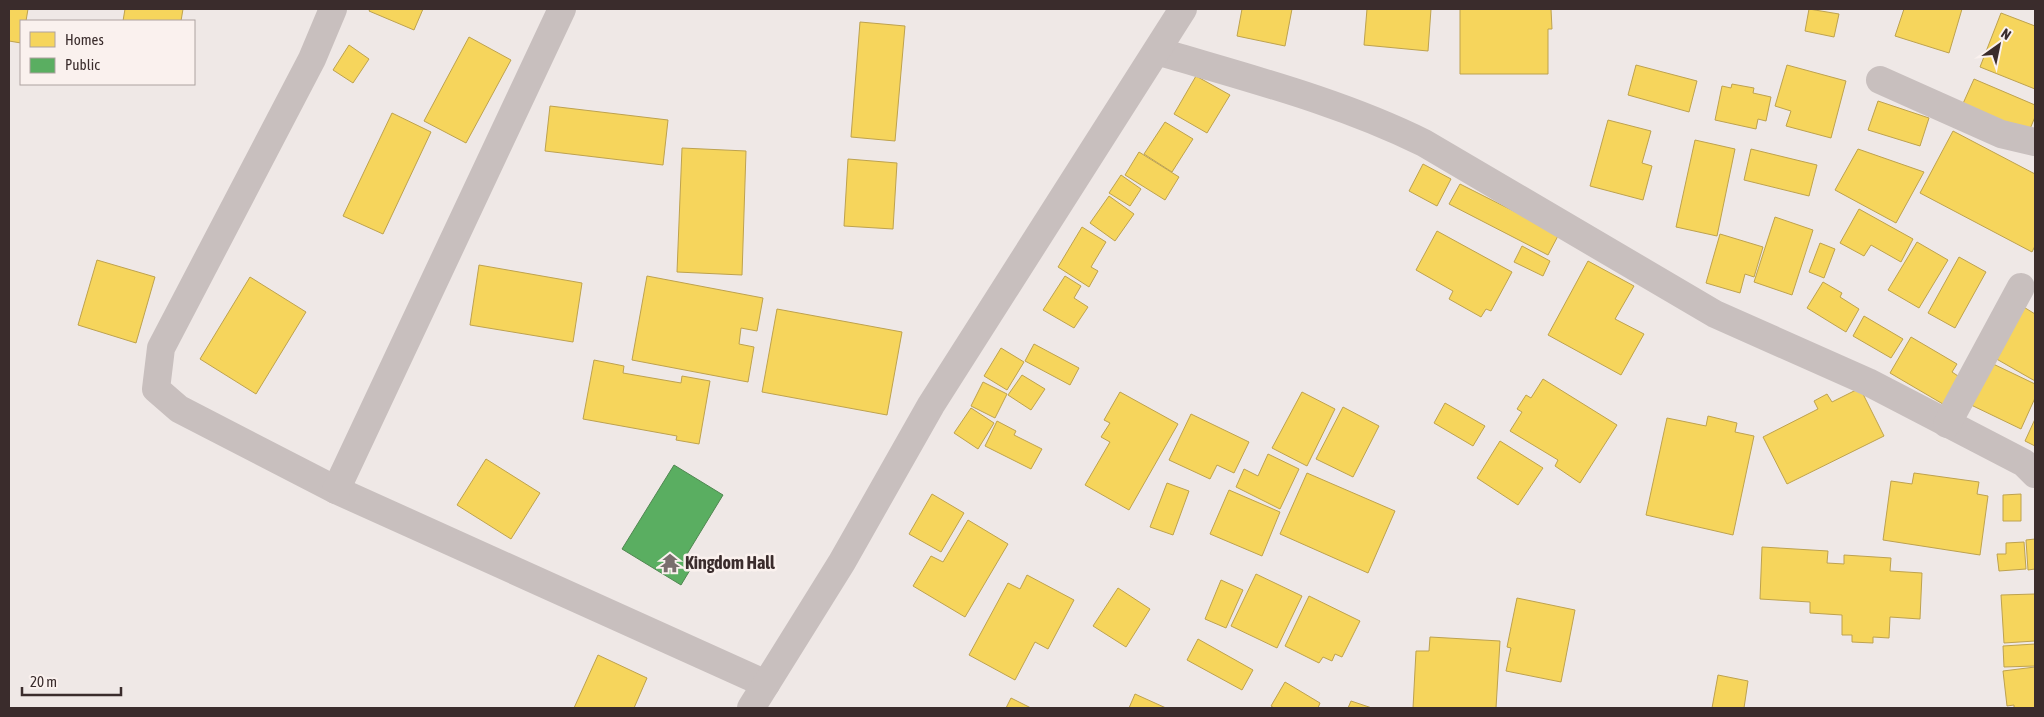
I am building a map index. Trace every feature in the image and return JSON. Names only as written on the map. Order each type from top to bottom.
[{"type":"street","points":[[333,9],[308,66],[161,348],[156,389],[179,409],[336,490],[766,684]]},
{"type":"street","points":[[336,490],[562,9]]},
{"type":"street","points":[[751,708],[842,562],[931,405],[1183,9]]},
{"type":"street","points":[[1157,51],[1302,94],[1390,126],[1424,142],[1581,237],[1715,314],[1868,382],[2024,463],[2035,474]]},
{"type":"street","points":[[1880,80],[2001,134],[2035,142]]},
{"type":"street","points":[[1947,424],[2021,287]]},
{"type":"building: Homes","points":[[9,9],[28,9],[26,20],[20,20],[20,43],[9,41]]},
{"type":"building: Homes","points":[[125,9],[183,9],[181,20],[123,20]]},
{"type":"building: Homes","points":[[370,9],[423,9],[414,30],[369,11]]},
{"type":"building: Homes","points":[[1242,9],[1292,9],[1285,46],[1237,36]]},
{"type":"building: Homes","points":[[1367,9],[1431,9],[1428,51],[1364,45]]},
{"type":"building: Homes","points":[[1460,9],[1551,9],[1552,29],[1548,29],[1548,74],[1460,74]]},
{"type":"building: Homes","points":[[1809,9],[1839,14],[1834,37],[1805,31]]},
{"type":"building: Homes","points":[[1904,9],[1962,9],[1949,53],[1895,36]]},
{"type":"building: Homes","points":[[2001,13],[2035,26],[2035,89],[1980,67]]},
{"type":"building: Homes","points":[[860,22],[905,26],[895,141],[851,137]]},
{"type":"building: Homes","points":[[469,37],[511,60],[466,143],[424,121]]},
{"type":"building: Homes","points":[[349,45],[369,59],[353,83],[333,70]]},
{"type":"building: Homes","points":[[1636,65],[1697,81],[1689,112],[1628,95]]},
{"type":"building: Homes","points":[[1787,65],[1846,81],[1831,138],[1786,126],[1791,111],[1775,106]]},
{"type":"building: Homes","points":[[1196,76],[1230,95],[1207,133],[1174,114]]},
{"type":"building: Homes","points":[[1974,79],[2035,105],[2035,117],[2027,136],[1961,108]]},
{"type":"building: Homes","points":[[1732,84],[1754,88],[1753,93],[1771,97],[1766,121],[1758,119],[1756,129],[1715,120],[1722,86],[1731,88]]},
{"type":"building: Homes","points":[[1878,101],[1929,118],[1920,146],[1868,130]]},
{"type":"building: Homes","points":[[550,106],[668,120],[663,165],[545,151]]},
{"type":"building: Homes","points":[[392,113],[431,132],[383,234],[343,216]]},
{"type":"building: Homes","points":[[1608,120],[1651,131],[1642,163],[1652,166],[1643,200],[1590,186]]},
{"type":"building: Homes","points":[[1165,122],[1193,139],[1172,172],[1144,154]]},
{"type":"building: Homes","points":[[1953,131],[2035,174],[2035,246],[2032,252],[1920,193]]},
{"type":"building: Homes","points":[[1695,140],[1735,149],[1717,236],[1676,227]]},
{"type":"building: Homes","points":[[682,148],[746,151],[742,275],[677,272]]},
{"type":"building: Homes","points":[[1751,149],[1817,165],[1809,196],[1744,180]]},
{"type":"building: Homes","points":[[1858,149],[1924,172],[1896,223],[1835,190]]},
{"type":"building: Homes","points":[[1139,152],[1179,177],[1165,200],[1125,175]]},
{"type":"building: Homes","points":[[848,159],[897,163],[893,229],[844,226]]},
{"type":"building: Homes","points":[[1423,164],[1451,179],[1437,206],[1409,191]]},
{"type":"building: Homes","points":[[1121,175],[1141,189],[1130,206],[1109,193]]},
{"type":"building: Homes","points":[[1460,184],[1559,234],[1548,255],[1449,204]]},
{"type":"building: Homes","points":[[1109,196],[1134,214],[1115,241],[1090,223]]},
{"type":"building: Homes","points":[[1859,209],[1913,239],[1901,262],[1871,245],[1864,256],[1840,243]]},
{"type":"building: Homes","points":[[1775,217],[1813,230],[1792,295],[1754,282]]},
{"type":"building: Homes","points":[[1082,227],[1106,242],[1091,267],[1098,271],[1089,287],[1058,267]]},
{"type":"building: Homes","points":[[1437,231],[1512,272],[1491,311],[1486,309],[1481,317],[1449,299],[1453,291],[1416,270]]},
{"type":"building: Homes","points":[[1720,234],[1763,247],[1754,277],[1745,274],[1740,293],[1706,283]]},
{"type":"building: Homes","points":[[1917,242],[1948,260],[1919,308],[1888,290]]},
{"type":"building: Homes","points":[[1820,243],[1835,249],[1824,278],[1809,272]]},
{"type":"building: Homes","points":[[1522,246],[1550,261],[1543,276],[1514,262]]},
{"type":"building: Homes","points":[[1959,257],[1986,272],[1955,328],[1928,313]]},
{"type":"building: Homes","points":[[97,260],[155,277],[136,343],[78,325]]},
{"type":"building: Homes","points":[[1588,261],[1634,286],[1615,319],[1644,334],[1621,375],[1548,335]]},
{"type":"building: Homes","points":[[479,265],[582,283],[573,342],[470,325]]},
{"type":"building: Homes","points":[[647,276],[763,298],[757,331],[741,328],[739,344],[754,347],[748,382],[632,360]]},
{"type":"building: Homes","points":[[1065,276],[1081,286],[1074,298],[1088,307],[1074,328],[1043,310]]},
{"type":"building: Homes","points":[[250,277],[306,312],[256,394],[200,359]]},
{"type":"building: Homes","points":[[1823,282],[1842,293],[1840,297],[1859,309],[1846,332],[1807,308]]},
{"type":"building: Homes","points":[[2022,306],[2035,314],[2035,381],[1993,357]]},
{"type":"building: Homes","points":[[777,309],[902,332],[887,415],[762,392]]},
{"type":"building: Homes","points":[[1864,316],[1903,339],[1891,358],[1853,336]]},
{"type":"building: Homes","points":[[1911,337],[1957,364],[1952,372],[1964,380],[1948,407],[1890,373]]},
{"type":"building: Homes","points":[[1034,344],[1079,368],[1070,385],[1025,361]]},
{"type":"building: Homes","points":[[1001,348],[1024,362],[1007,390],[984,376]]},
{"type":"building: Homes","points":[[594,360],[624,366],[623,373],[681,383],[682,376],[710,381],[699,444],[676,440],[677,436],[583,419]]},
{"type":"building: Homes","points":[[1989,362],[2035,384],[2035,398],[2021,429],[1969,404]]},
{"type":"building: Homes","points":[[1022,375],[1045,389],[1031,410],[1008,395]]},
{"type":"building: Homes","points":[[1543,379],[1617,425],[1580,483],[1555,466],[1558,460],[1510,431],[1522,412],[1517,409],[1526,395],[1531,398]]},
{"type":"building: Homes","points":[[983,382],[1007,394],[995,418],[971,406]]},
{"type":"building: Homes","points":[[1860,388],[1884,436],[1787,484],[1763,437],[1818,409],[1814,401],[1827,394],[1832,402]]},
{"type":"building: Homes","points":[[1120,392],[1178,424],[1129,510],[1085,485],[1110,442],[1101,437],[1110,423],[1104,420]]},
{"type":"building: Homes","points":[[1302,392],[1335,409],[1307,466],[1272,448]]},
{"type":"building: Homes","points":[[1445,403],[1485,426],[1473,446],[1434,423]]},
{"type":"building: Homes","points":[[1343,407],[1379,426],[1353,477],[1316,459]]},
{"type":"building: Homes","points":[[971,408],[994,423],[978,449],[954,433]]},
{"type":"building: Homes","points":[[1191,414],[1249,442],[1234,473],[1217,465],[1210,479],[1169,460]]},
{"type":"building: Homes","points":[[1708,416],[1737,423],[1735,432],[1754,436],[1733,535],[1646,515],[1667,418],[1706,426]]},
{"type":"building: Homes","points":[[2035,419],[2035,446],[2025,441]]},
{"type":"building: Homes","points":[[997,421],[1016,431],[1014,435],[1042,449],[1031,469],[985,446]]},
{"type":"building: Homes","points":[[1500,441],[1543,468],[1518,505],[1477,478]]},
{"type":"building: Homes","points":[[1268,454],[1299,469],[1280,509],[1236,487],[1244,469],[1258,476]]},
{"type":"building: Homes","points":[[486,459],[540,493],[511,539],[457,505]]},
{"type":"building: Homes","points":[[1307,473],[1395,511],[1368,573],[1280,534]]},
{"type":"building: Homes","points":[[1914,473],[1979,482],[1977,494],[1988,496],[1980,555],[1883,540],[1891,481],[1912,484]]},
{"type":"building: Homes","points":[[1167,483],[1189,491],[1173,535],[1150,527]]},
{"type":"building: Homes","points":[[1229,490],[1280,512],[1262,556],[1210,534]]},
{"type":"building: Homes","points":[[932,494],[964,513],[941,552],[909,534]]},
{"type":"building: Homes","points":[[2021,494],[2021,521],[2003,521],[2003,495]]},
{"type":"building: Homes","points":[[968,520],[1008,544],[965,617],[913,586],[931,556],[943,562]]},
{"type":"building: Homes","points":[[2035,539],[2035,569],[2028,570],[2026,540]]},
{"type":"building: Homes","points":[[2024,542],[2026,569],[1999,571],[1997,554],[2006,554],[2006,543]]},
{"type":"building: Homes","points":[[1762,547],[1828,551],[1827,563],[1844,564],[1844,555],[1891,558],[1890,571],[1922,573],[1920,619],[1890,617],[1889,638],[1873,637],[1873,643],[1852,642],[1852,635],[1842,635],[1842,615],[1810,613],[1810,602],[1760,599]]},
{"type":"building: Homes","points":[[1256,574],[1302,596],[1277,648],[1231,626]]},
{"type":"building: Homes","points":[[1027,575],[1074,600],[1048,649],[1035,642],[1015,680],[969,655],[1008,583],[1020,589]]},
{"type":"building: Homes","points":[[1221,580],[1243,590],[1226,628],[1205,619]]},
{"type":"building: Homes","points":[[1118,588],[1150,609],[1126,647],[1093,626]]},
{"type":"building: Homes","points":[[2035,594],[2035,641],[2004,643],[2001,595]]},
{"type":"building: Homes","points":[[1309,596],[1360,621],[1342,657],[1335,654],[1332,661],[1323,657],[1319,663],[1285,646]]},
{"type":"building: Homes","points":[[1517,598],[1575,610],[1561,682],[1506,671],[1511,648],[1507,647]]},
{"type":"building: Homes","points":[[1430,637],[1500,641],[1496,708],[1413,708],[1416,651],[1429,651]]},
{"type":"building: Homes","points":[[1198,639],[1253,670],[1242,690],[1187,660]]},
{"type":"building: Homes","points":[[2035,644],[2035,666],[2004,667],[2003,646]]},
{"type":"building: Homes","points":[[598,655],[647,678],[634,708],[574,708]]},
{"type":"building: Homes","points":[[2035,667],[2035,708],[2007,706],[2003,671]]},
{"type":"building: Homes","points":[[1718,675],[1748,681],[1744,708],[1712,708]]},
{"type":"building: Homes","points":[[1285,682],[1320,703],[1318,708],[1274,708],[1271,706]]},
{"type":"building: Homes","points":[[1135,694],[1166,708],[1129,708]]},
{"type":"building: Homes","points":[[1011,698],[1031,708],[1006,708]]},
{"type":"building: Homes","points":[[1351,701],[1372,708],[1348,708]]},
{"type":"building: Public","points":[[674,465],[723,495],[684,559],[693,565],[681,585],[622,549]]},
{"type":"place","name":"Kingdom Hall","points":[[670,563]]}]
